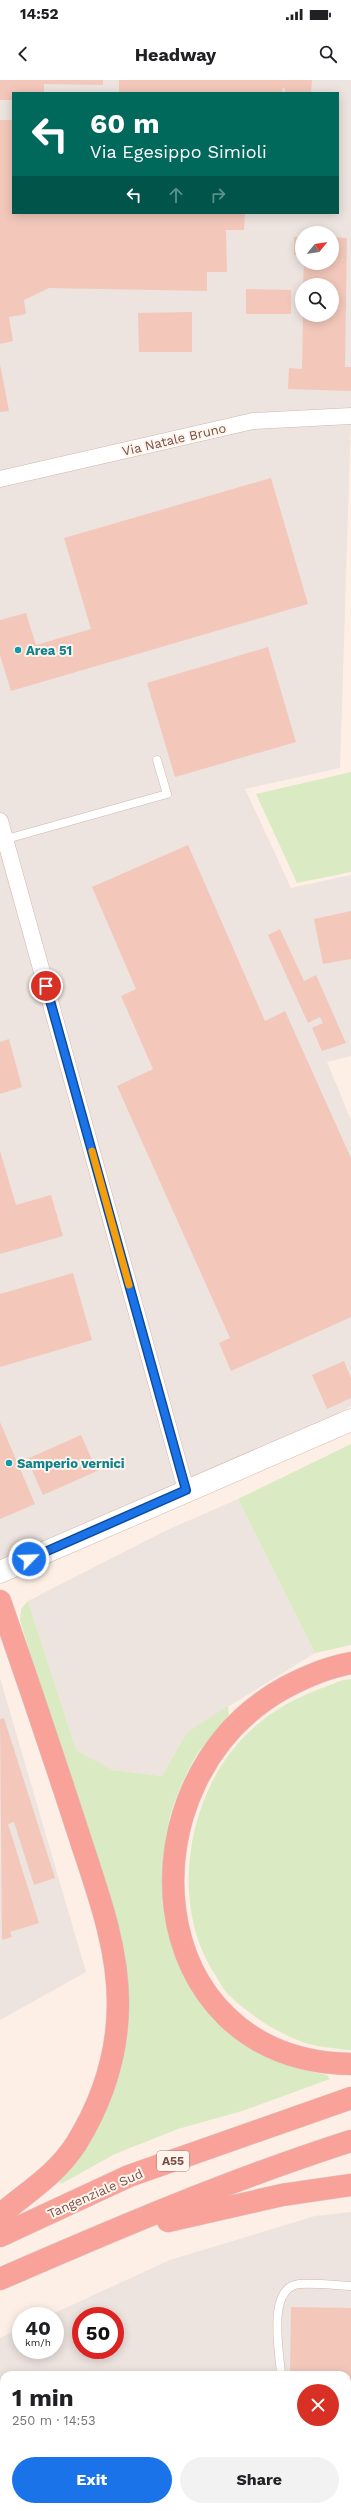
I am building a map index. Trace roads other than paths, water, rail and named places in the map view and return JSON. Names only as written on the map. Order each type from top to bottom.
[{"type":"highway","points":[[0,1602],[100,1900],[116,1972],[118,2004],[116,2035],[111,2063],[103,2091],[91,2118],[58,2168],[41,2184],[0,2215]]},
{"type":"highway","points":[[351,1663],[309,1675],[274,1694],[247,1714],[222,1739],[202,1767],[187,1799],[177,1834],[172,1873],[173,1910],[182,1943],[196,1974],[214,2003],[236,2025],[265,2044],[297,2058],[323,2064],[351,2064]]},
{"type":"highway","name":"Tangenziale Sud","points":[[0,2236],[129,2176],[351,2098]]},
{"type":"highway","points":[[0,2279],[97,2237],[304,2156],[351,2141]]},
{"type":"highway","points":[[97,2237],[282,2195],[351,2185]]},
{"type":"main road","points":[[0,1572],[186,1490],[351,1420]]},
{"type":"street","name":"Via Natale Bruno","points":[[0,479],[253,421],[351,416]]},
{"type":"street","points":[[0,821],[3,840],[186,1490]]},
{"type":"lane","points":[[3,840],[167,794],[157,760]]},
{"type":"lane","points":[[281,2371],[277,2319],[279,2300],[287,2290],[297,2284],[351,2286]]},
{"type":"place","name":"Area 51","points":[[18,650]]},
{"type":"place","name":"Samperio vernici","points":[[9,1463]]}]
